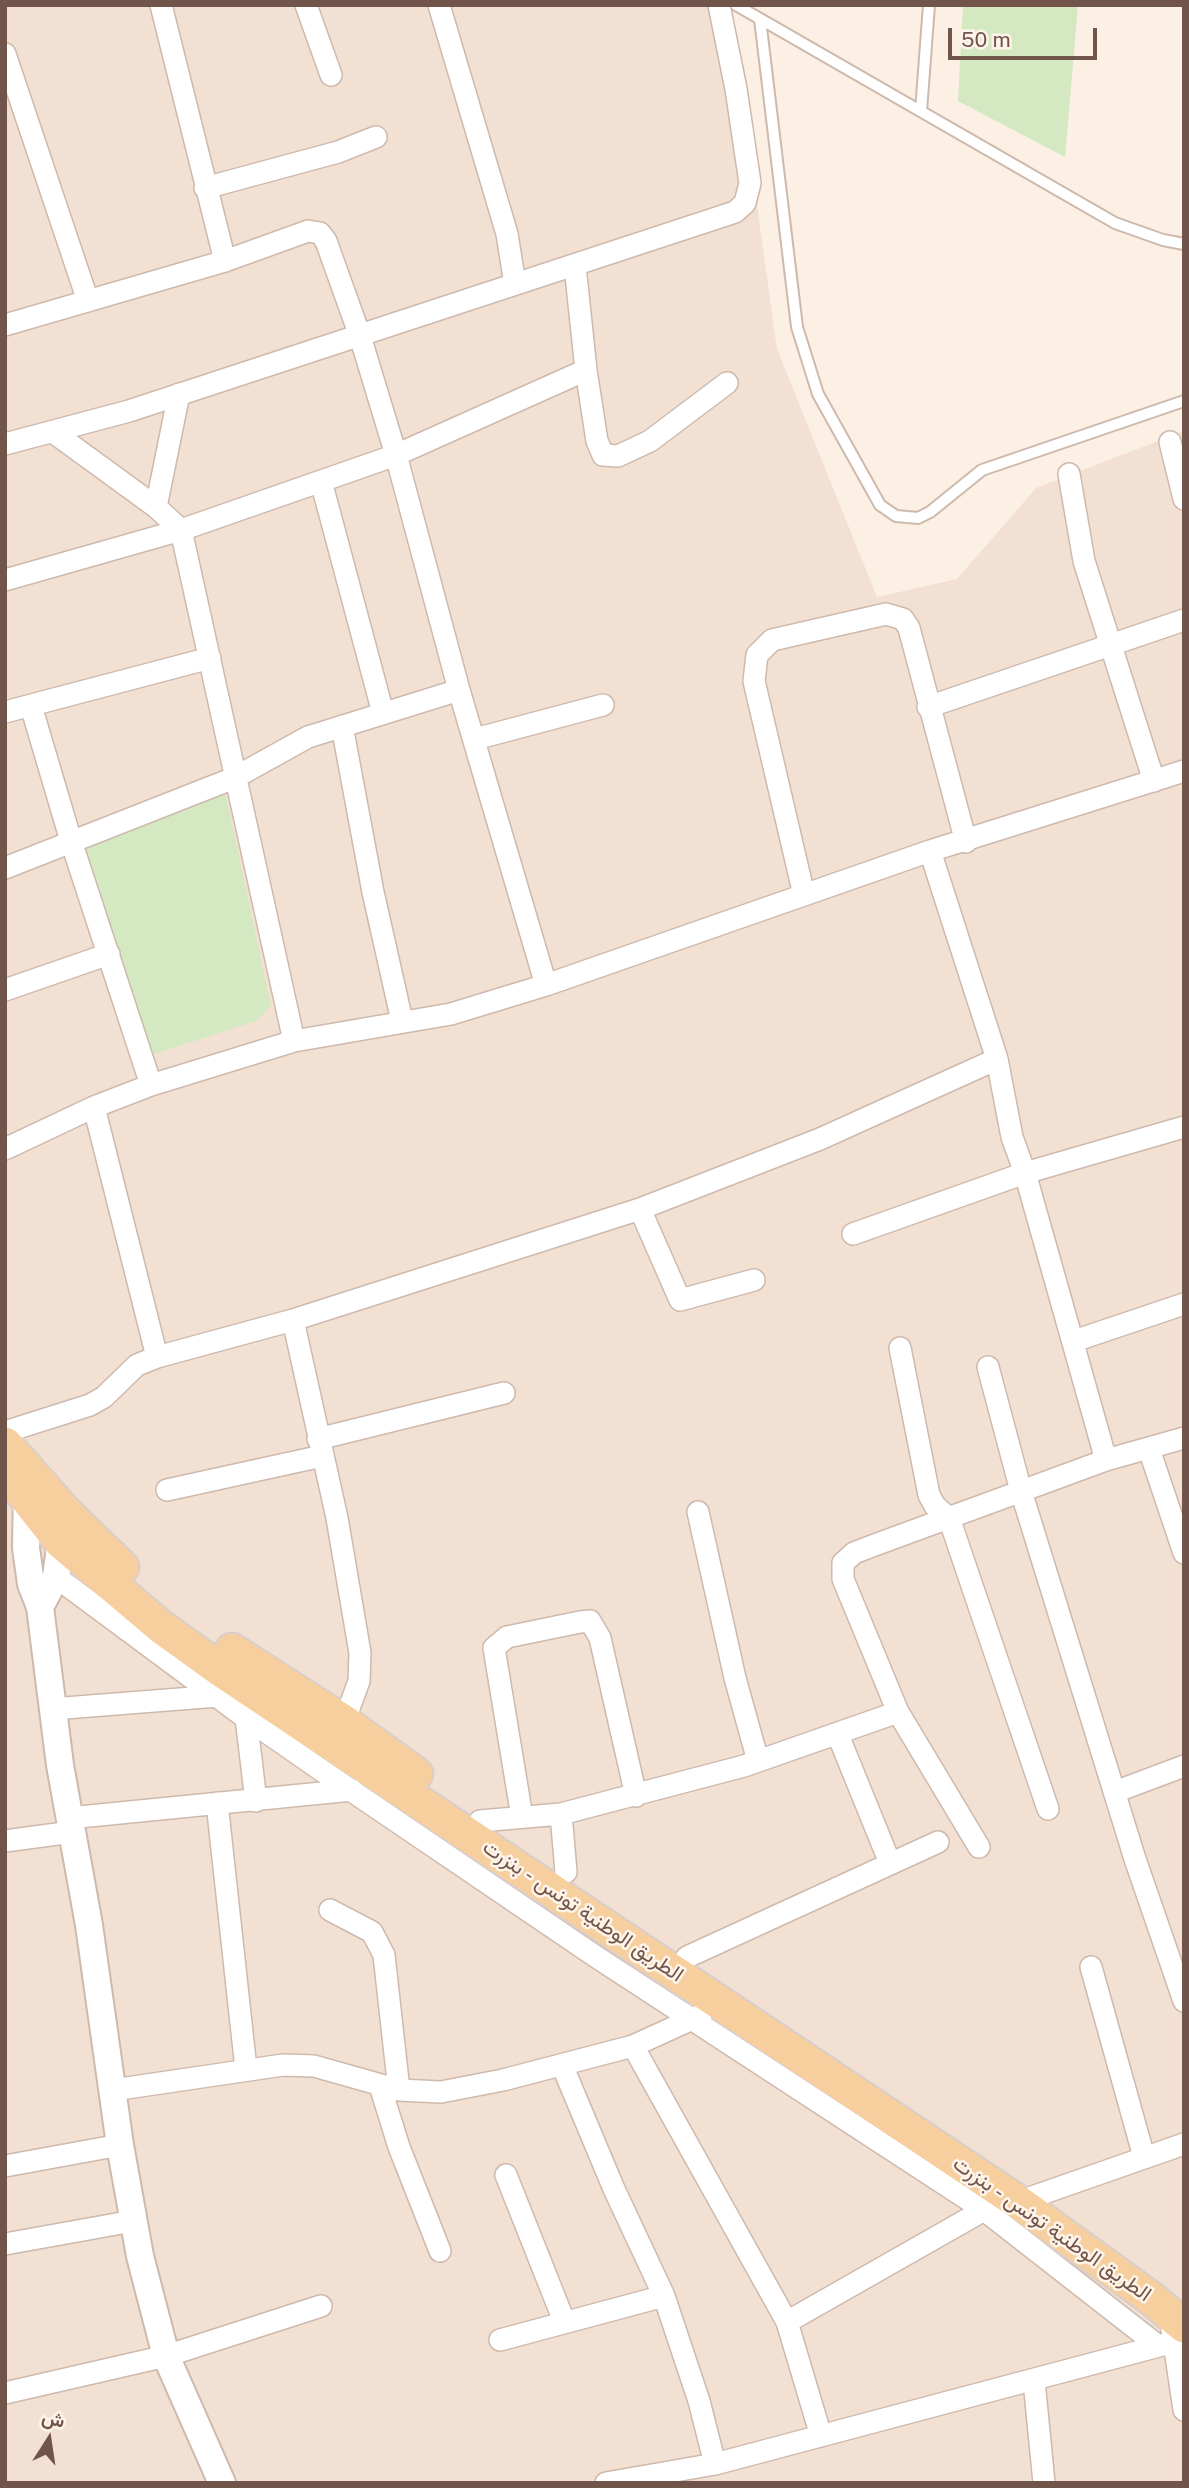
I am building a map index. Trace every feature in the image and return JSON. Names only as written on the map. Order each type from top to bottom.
[{"type":"main road","name":"الطريق الوطنية تونس - بنزرت","points":[[5,1444],[20,1480],[160,1626],[221,1670],[614,1918],[687,1956],[1031,2197],[1174,2325]]},
{"type":"main road","name":"الطريق الوطنية تونس - بنزرت","points":[[63,1527],[133,1577],[177,1613],[344,1722],[480,1821],[566,1872],[614,1918],[722,2005],[1031,2197]]},
{"type":"street","points":[[161,5],[225,261]]},
{"type":"street","points":[[306,5],[331,75]]},
{"type":"street","points":[[439,5],[507,234],[515,284]]},
{"type":"street","points":[[5,444],[179,394],[735,212],[745,203],[750,183],[736,89],[719,5]]},
{"type":"street","points":[[5,54],[88,301]]},
{"type":"street","points":[[205,188],[315,159],[376,137]]},
{"type":"street","points":[[5,325],[225,261],[308,231],[320,233],[326,241],[360,336],[396,455],[459,690],[546,985]]},
{"type":"street","points":[[575,266],[586,370],[597,441],[603,455],[609,457],[628,452],[650,441],[727,383]]},
{"type":"street","points":[[5,580],[181,530],[396,455],[586,370]]},
{"type":"street","points":[[156,507],[179,394]]},
{"type":"street","points":[[53,432],[156,507],[181,530],[294,1041]]},
{"type":"street","points":[[1170,442],[1184,499]]},
{"type":"street","points":[[1069,474],[1084,561],[1154,780]]},
{"type":"street","points":[[321,481],[383,713]]},
{"type":"street","points":[[804,894],[754,681],[757,655],[772,640],[886,614],[894,615],[909,628],[965,842]]},
{"type":"street","points":[[929,707],[1110,643],[1184,620]]},
{"type":"street","points":[[5,712],[210,658]]},
{"type":"street","points":[[5,868],[234,778],[308,737],[459,690]]},
{"type":"street","points":[[475,739],[603,705]]},
{"type":"street","points":[[31,706],[71,841],[151,1086]]},
{"type":"street","points":[[342,726],[373,892],[402,1021]]},
{"type":"street","points":[[5,1149],[94,1107],[151,1086],[294,1041],[451,1014],[546,985],[930,851],[1184,771]]},
{"type":"street","points":[[930,851],[997,1059],[1012,1137],[1074,1341],[1106,1460]]},
{"type":"street","points":[[5,990],[109,954]]},
{"type":"street","points":[[5,1432],[90,1405],[104,1397],[137,1365],[158,1357],[293,1320],[640,1209],[820,1139],[997,1059]]},
{"type":"street","points":[[94,1107],[158,1357]]},
{"type":"street","points":[[853,1234],[1025,1173],[1184,1127]]},
{"type":"street","points":[[640,1209],[680,1300],[754,1280]]},
{"type":"street","points":[[1074,1341],[1184,1304]]},
{"type":"street","points":[[293,1320],[337,1518],[362,1668],[344,1722]]},
{"type":"street","points":[[900,1348],[924,1481],[935,1506],[949,1518],[1048,1809]]},
{"type":"street","points":[[988,1367],[1021,1491],[1184,2001]]},
{"type":"street","points":[[167,1490],[504,1393]]},
{"type":"street","points":[[979,1847],[898,1712],[843,1579],[843,1563],[854,1553],[1021,1491],[1106,1460],[1184,1438]]},
{"type":"street","points":[[1149,1448],[1184,1553]]},
{"type":"street","points":[[20,1480],[31,1584],[40,1606],[52,1709],[89,1925],[133,2221],[166,2356],[222,2483]]},
{"type":"street","points":[[698,1512],[735,1678],[758,1761]]},
{"type":"street","points":[[40,1606],[56,1577],[63,1527]]},
{"type":"street","points":[[56,1577],[246,1718],[692,2020],[984,2210],[1174,2325]]},
{"type":"street","points":[[522,1817],[494,1648],[507,1637],[590,1620],[596,1626],[600,1638],[636,1796]]},
{"type":"street","points":[[52,1709],[218,1696]]},
{"type":"street","points":[[480,1821],[561,1814],[636,1796],[758,1761],[898,1712]]},
{"type":"street","points":[[246,1718],[256,1801]]},
{"type":"street","points":[[838,1735],[890,1863]]},
{"type":"street","points":[[1115,1792],[1184,1766]]},
{"type":"street","points":[[5,1841],[70,1825],[216,1803],[352,1790]]},
{"type":"street","points":[[216,1803],[246,2069]]},
{"type":"street","points":[[561,1814],[566,1872]]},
{"type":"street","points":[[687,1956],[937,1842]]},
{"type":"street","points":[[330,1910],[346,1922],[372,1932],[384,1955],[390,2088],[399,2147],[440,2251]]},
{"type":"street","points":[[1091,1967],[1144,2157]]},
{"type":"street","points":[[113,2090],[283,2065],[314,2066],[351,2074],[390,2088],[441,2092],[633,2046],[722,2005]]},
{"type":"street","points":[[633,2046],[787,2322],[821,2436]]},
{"type":"street","points":[[562,2065],[614,2189],[664,2296],[699,2401],[715,2464]]},
{"type":"street","points":[[1031,2197],[1184,2144]]},
{"type":"street","points":[[5,2166],[120,2146]]},
{"type":"street","points":[[506,2175],[564,2321]]},
{"type":"street","points":[[787,2322],[984,2210]]},
{"type":"street","points":[[5,2244],[133,2221]]},
{"type":"street","points":[[500,2340],[664,2296]]},
{"type":"street","points":[[5,2393],[166,2356],[321,2306]]},
{"type":"street","points":[[606,2483],[715,2464],[1034,2381],[1174,2325]]},
{"type":"street","points":[[1174,2325],[1184,2410]]},
{"type":"street","points":[[1034,2381],[1044,2483]]},
{"type":"lane","points":[[736,5],[1115,223],[1163,240],[1184,244]]},
{"type":"lane","points":[[921,111],[929,5]]},
{"type":"lane","points":[[760,19],[797,327],[818,394],[880,505],[896,516],[918,518],[930,512],[982,470],[1184,401]]},
{"type":"shaded area","points":[[5,5],[729,5],[777,349],[877,597],[957,579],[1036,488],[1184,431],[1184,2483],[5,2483]]},
{"type":"green space","points":[[963,5],[1078,5],[1065,157],[958,101]]},
{"type":"green space","points":[[217,790],[226,796],[271,1006],[256,1021],[142,1058],[80,843]]}]
